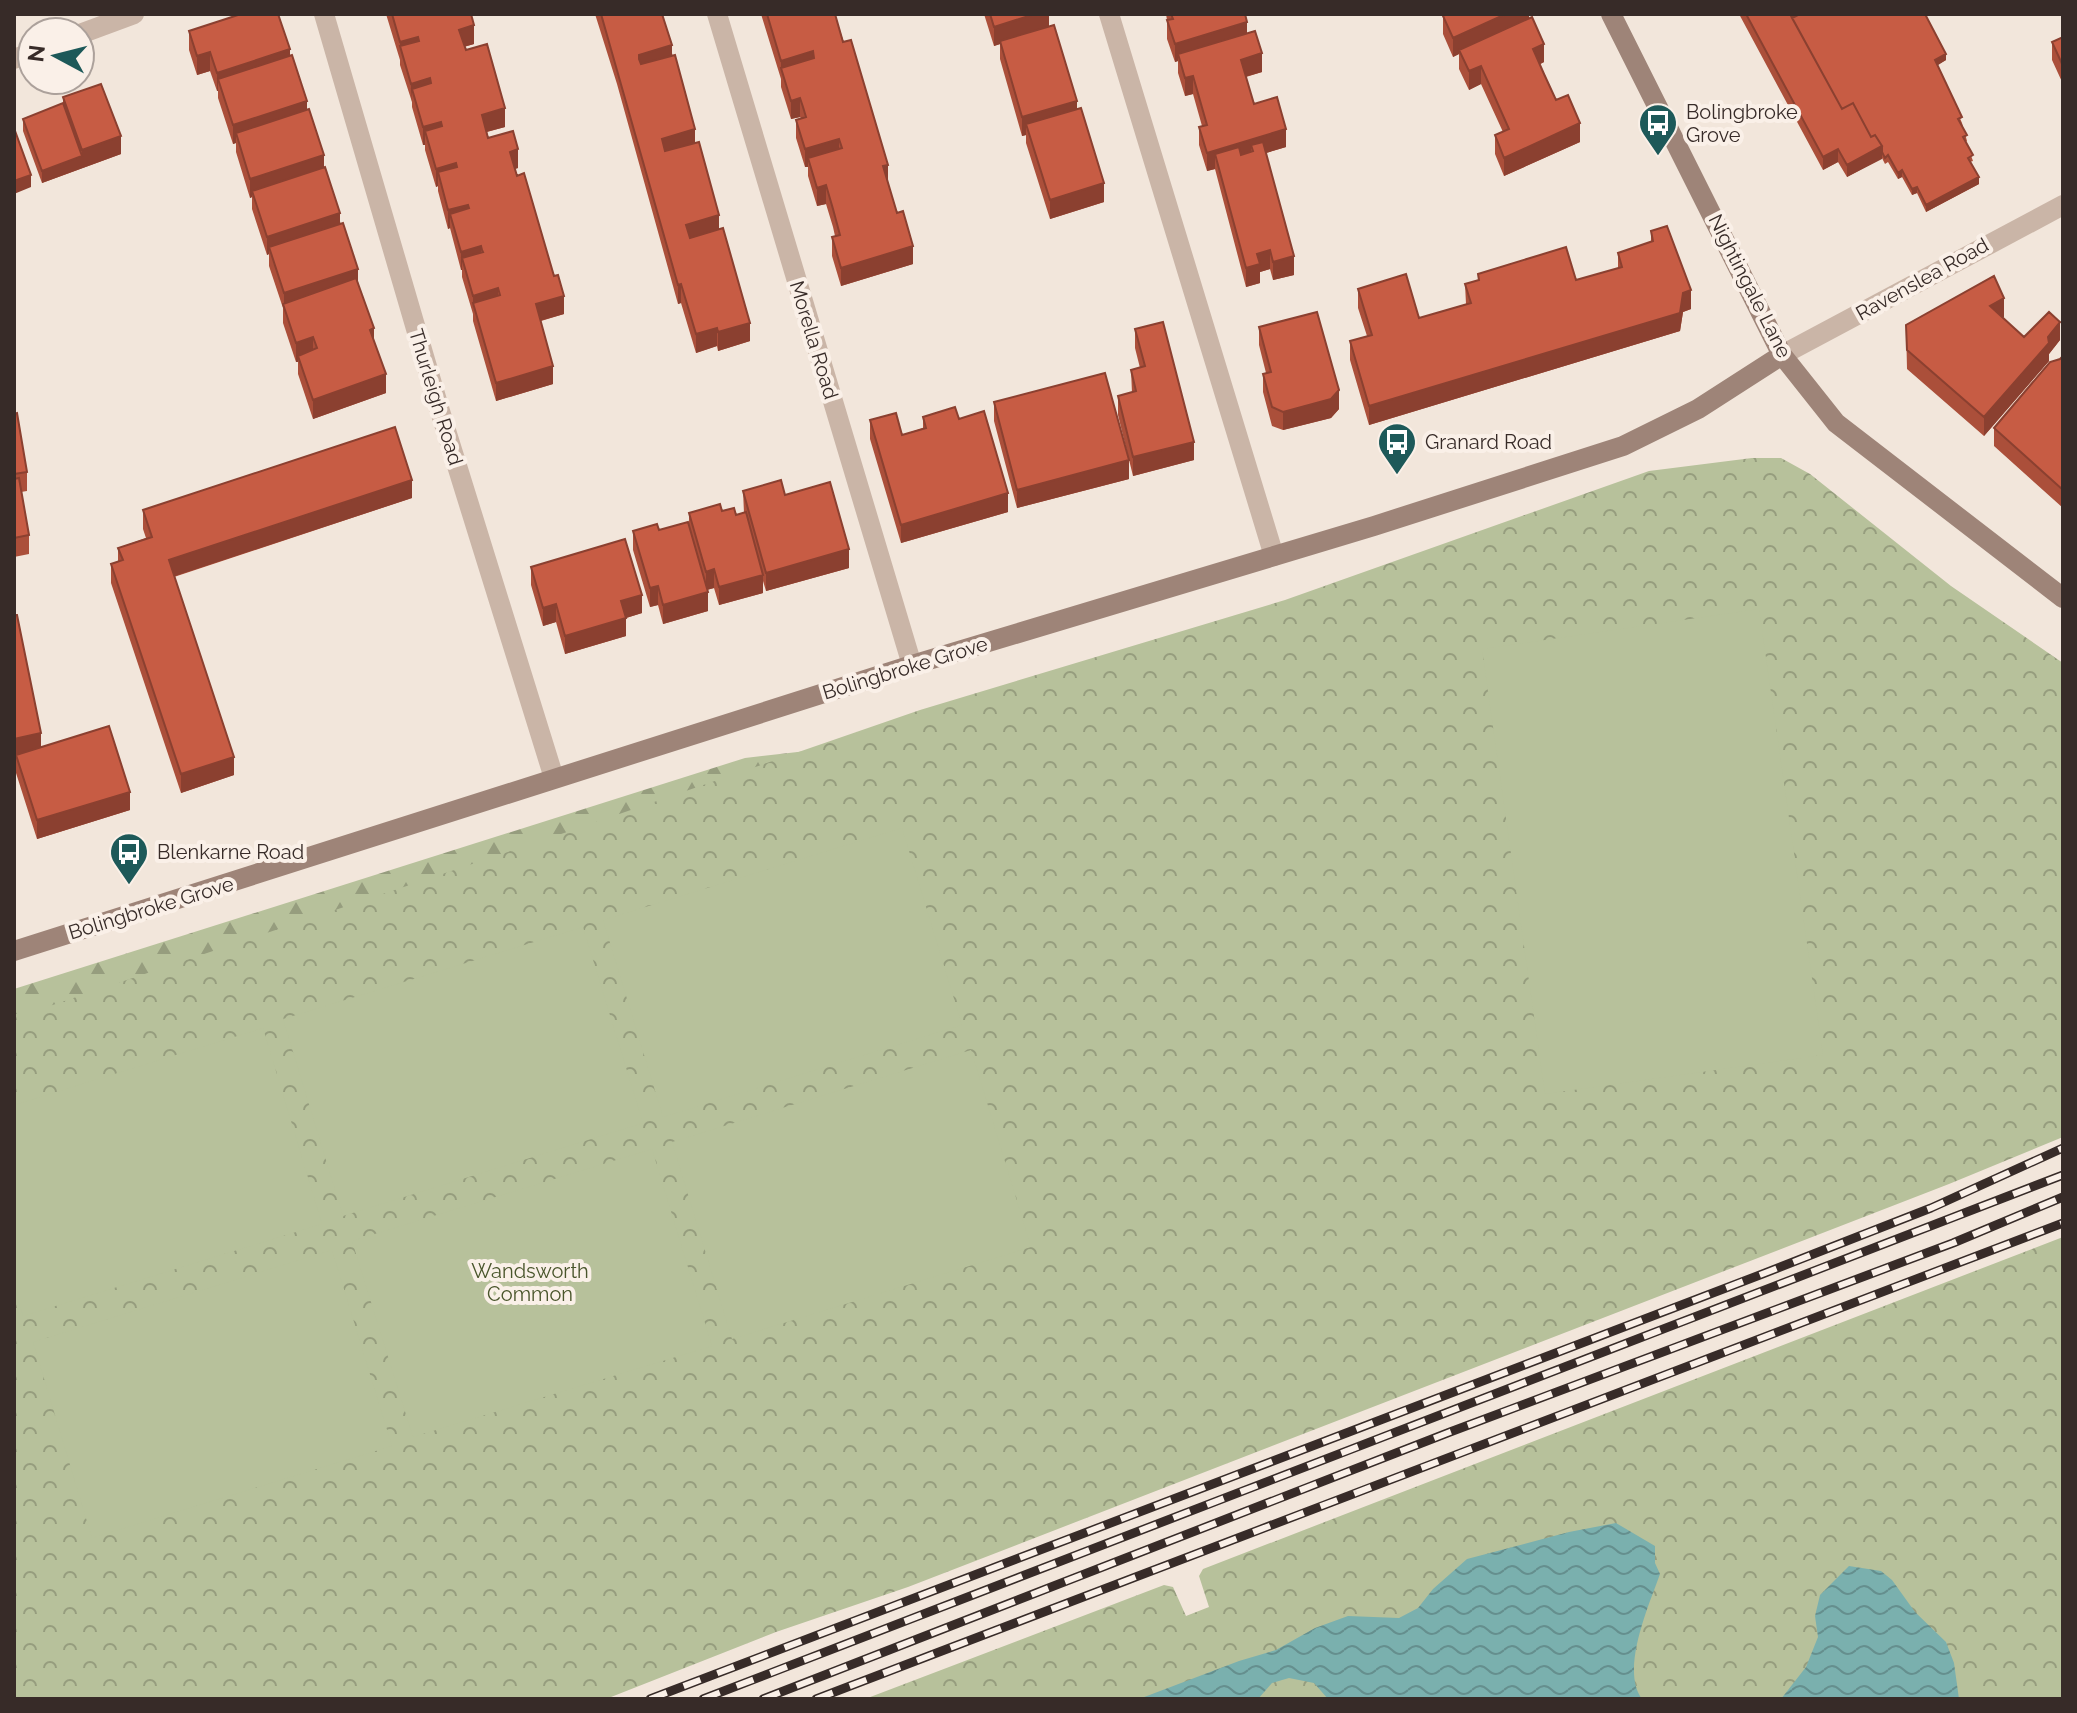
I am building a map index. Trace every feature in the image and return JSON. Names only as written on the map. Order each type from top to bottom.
[{"type":"main road","name":"Nightingale Lane","points":[[1611,14],[1782,355],[1836,423],[2063,598]]},
{"type":"main road","name":"Bolingbroke Grove","points":[[14,951],[912,665],[1623,446],[1698,409],[1782,355]]},
{"type":"street","points":[[96,28],[134,14]]},
{"type":"street","name":"Thurleigh Road","points":[[324,14],[440,411],[554,778]]},
{"type":"street","name":"Morella Road","points":[[717,14],[912,665]]},
{"type":"street","points":[[1109,14],[1274,556]]},
{"type":"street","name":"Ravenslea Road","points":[[1782,355],[2063,205]]},
{"type":"green space","name":"Wandsworth Common","points":[[1752,458],[1781,458],[1810,474],[1951,586],[2063,663],[2063,1137],[1949,1184],[908,1587],[776,1632],[606,1699],[14,1699],[14,1018],[920,710],[1285,600],[1649,471]]},
{"type":"green space","points":[[1759,609],[1823,1055],[1545,1094],[1482,649]]},
{"type":"green space","points":[[851,746],[14,1098],[14,989],[745,758]]},
{"type":"green space","points":[[902,828],[962,1025],[663,1117],[603,920]]},
{"type":"green space","points":[[583,927],[643,1123],[343,1216],[283,1019]]},
{"type":"green space","points":[[263,1028],[322,1224],[23,1316],[14,1286],[14,1105]]},
{"type":"green space","points":[[971,1050],[1031,1247],[732,1339],[672,1142]]},
{"type":"green space","points":[[652,1149],[712,1346],[413,1437],[352,1241]]},
{"type":"green space","points":[[2063,1237],[2063,1699],[865,1699],[1164,1585],[1173,1587],[1186,1616],[1209,1607],[1199,1576],[1203,1569]]},
{"type":"green space","points":[[332,1250],[392,1446],[92,1538],[33,1342]]},
{"type":"water","points":[[1616,1523],[1655,1546],[1655,1563],[1660,1574],[1635,1655],[1636,1687],[1642,1699],[1328,1699],[1314,1683],[1289,1678],[1272,1683],[1258,1699],[1139,1699],[1276,1650],[1315,1628],[1348,1616],[1399,1618],[1418,1608],[1433,1589],[1467,1559]]},
{"type":"water","points":[[1849,1566],[1881,1571],[1892,1580],[1915,1612],[1946,1642],[1954,1663],[1959,1699],[1781,1699],[1806,1667],[1818,1637],[1815,1616],[1820,1595]]},
{"type":"building","points":[[241,14],[278,14],[290,49],[217,73],[210,52],[197,56],[189,31]]},
{"type":"building","points":[[392,14],[471,14],[474,25],[459,30],[466,50],[487,44],[505,108],[482,115],[488,138],[513,131],[518,149],[510,152],[517,176],[524,173],[554,276],[558,275],[564,296],[536,304],[553,366],[496,383],[473,303],[500,295],[498,288],[473,296],[462,258],[483,252],[481,246],[461,252],[450,214],[469,208],[468,205],[448,210],[438,172],[457,167],[456,163],[436,169],[425,131],[442,126],[441,122],[423,127],[412,89],[431,83],[430,78],[411,84],[400,46],[419,41],[418,37],[400,42]]},
{"type":"building","points":[[601,14],[662,14],[672,45],[639,55],[639,59],[641,64],[675,55],[695,129],[662,139],[665,151],[699,142],[719,215],[686,225],[690,238],[723,228],[750,323],[718,332],[717,328],[696,334],[681,284],[678,285]]},
{"type":"building","points":[[767,14],[835,14],[843,42],[851,40],[888,165],[883,166],[897,213],[903,211],[913,246],[841,268],[832,237],[840,235],[826,185],[817,188],[808,158],[842,148],[839,139],[805,149],[796,120],[806,117],[800,98],[791,101],[781,68],[814,58],[813,51],[781,61]]},
{"type":"building","points":[[990,14],[1035,14],[994,27]]},
{"type":"building","points":[[1171,14],[1245,14],[1247,22],[1175,44],[1167,20],[1173,19]]},
{"type":"building","points":[[1506,14],[1453,38],[1443,16]]},
{"type":"building","points":[[1746,14],[1790,14],[1842,109],[1853,103],[1871,137],[1875,135],[1882,146],[1847,165],[1838,149],[1823,157]]},
{"type":"building","points":[[1800,14],[1925,14],[1946,54],[1935,60],[1962,117],[1958,119],[1967,135],[1963,137],[1973,155],[1968,158],[1979,177],[1926,205],[1917,187],[1912,189],[1902,170],[1898,173],[1888,155],[1885,158],[1882,146],[1875,135],[1871,137],[1853,103],[1842,109],[1792,18]]},
{"type":"building","points":[[1532,17],[1544,44],[1533,49],[1544,74],[1556,100],[1568,95],[1580,123],[1504,158],[1495,135],[1509,129],[1481,66],[1469,71],[1459,50]]},
{"type":"building","points":[[1054,25],[1077,101],[1022,117],[1000,41]]},
{"type":"building","points":[[1255,31],[1262,53],[1241,60],[1254,104],[1277,97],[1286,129],[1207,153],[1199,127],[1207,125],[1193,76],[1185,78],[1178,54]]},
{"type":"building","points":[[2063,37],[2063,66],[2052,42]]},
{"type":"building","points":[[292,55],[307,101],[233,125],[218,79]]},
{"type":"building","points":[[101,84],[121,136],[82,150],[63,97],[96,96],[96,86]]},
{"type":"building","points":[[63,103],[82,156],[42,171],[23,119]]},
{"type":"building","points":[[1081,108],[1104,183],[1050,200],[1026,124]]},
{"type":"building","points":[[309,109],[324,155],[250,179],[236,133]]},
{"type":"building","points":[[14,128],[31,175],[14,181]]},
{"type":"building","points":[[1263,142],[1294,256],[1273,262],[1270,250],[1257,254],[1260,264],[1246,268],[1215,154],[1239,147],[1241,155],[1253,151],[1251,145]]},
{"type":"building","points":[[325,167],[340,213],[267,237],[252,191]]},
{"type":"building","points":[[343,223],[358,269],[284,293],[269,247]]},
{"type":"building","points":[[1667,226],[1691,290],[1683,293],[1680,313],[1369,406],[1350,341],[1372,335],[1358,289],[1406,274],[1419,318],[1471,303],[1465,284],[1479,280],[1478,274],[1566,247],[1576,280],[1622,267],[1618,253],[1653,241],[1651,231]]},
{"type":"building","points":[[1994,276],[2004,298],[1990,306],[2024,337],[2049,312],[2060,322],[2048,337],[2049,343],[1984,417],[1907,350],[1906,325]]},
{"type":"building","points":[[356,278],[386,374],[313,400],[298,356],[317,348],[313,337],[296,343],[283,304]]},
{"type":"building","points":[[1317,312],[1339,390],[1331,399],[1283,412],[1272,407],[1263,374],[1271,372],[1259,327]]},
{"type":"building","points":[[1163,322],[1194,442],[1133,457],[1118,396],[1136,391],[1131,370],[1145,366],[1135,329]]},
{"type":"building","points":[[2063,356],[2063,490],[1994,428],[2050,362]]},
{"type":"building","points":[[1105,373],[1129,460],[1017,490],[994,402]]},
{"type":"building","points":[[955,407],[959,419],[984,411],[1008,493],[901,525],[870,420],[896,413],[902,435],[926,428],[923,417]]},
{"type":"building","points":[[17,413],[27,472],[14,474],[14,414]]},
{"type":"building","points":[[395,427],[412,480],[169,560],[234,757],[181,774],[111,564],[123,560],[118,548],[152,537],[143,510]]},
{"type":"building","points":[[19,478],[29,535],[14,538],[14,479]]},
{"type":"building","points":[[781,480],[785,495],[830,482],[849,549],[766,573],[743,491]]},
{"type":"building","points":[[720,504],[722,511],[734,508],[736,515],[746,512],[763,575],[719,587],[714,569],[706,572],[689,513]]},
{"type":"building","points":[[688,522],[708,592],[663,605],[658,586],[650,588],[633,531],[657,524],[659,530]]},
{"type":"building","points":[[625,539],[642,595],[621,601],[626,618],[565,636],[556,604],[543,608],[531,567]]},
{"type":"building","points":[[14,615],[17,615],[41,733],[14,739]]},
{"type":"building","points":[[109,726],[130,792],[37,820],[16,755]]},
{"type":"railway","points":[[650,1699],[1765,1273],[1931,1208],[2063,1148]]},
{"type":"railway","points":[[703,1699],[2063,1175]]},
{"type":"railway","points":[[763,1699],[1450,1432],[1953,1243],[2063,1197]]},
{"type":"railway","points":[[816,1699],[2063,1223]]},
{"type":"place","name":"Bolingbroke Grove","points":[[1658,157]]},
{"type":"place","name":"Granard Road","points":[[1397,476]]},
{"type":"place","name":"Blenkarne Road","points":[[129,886]]}]
